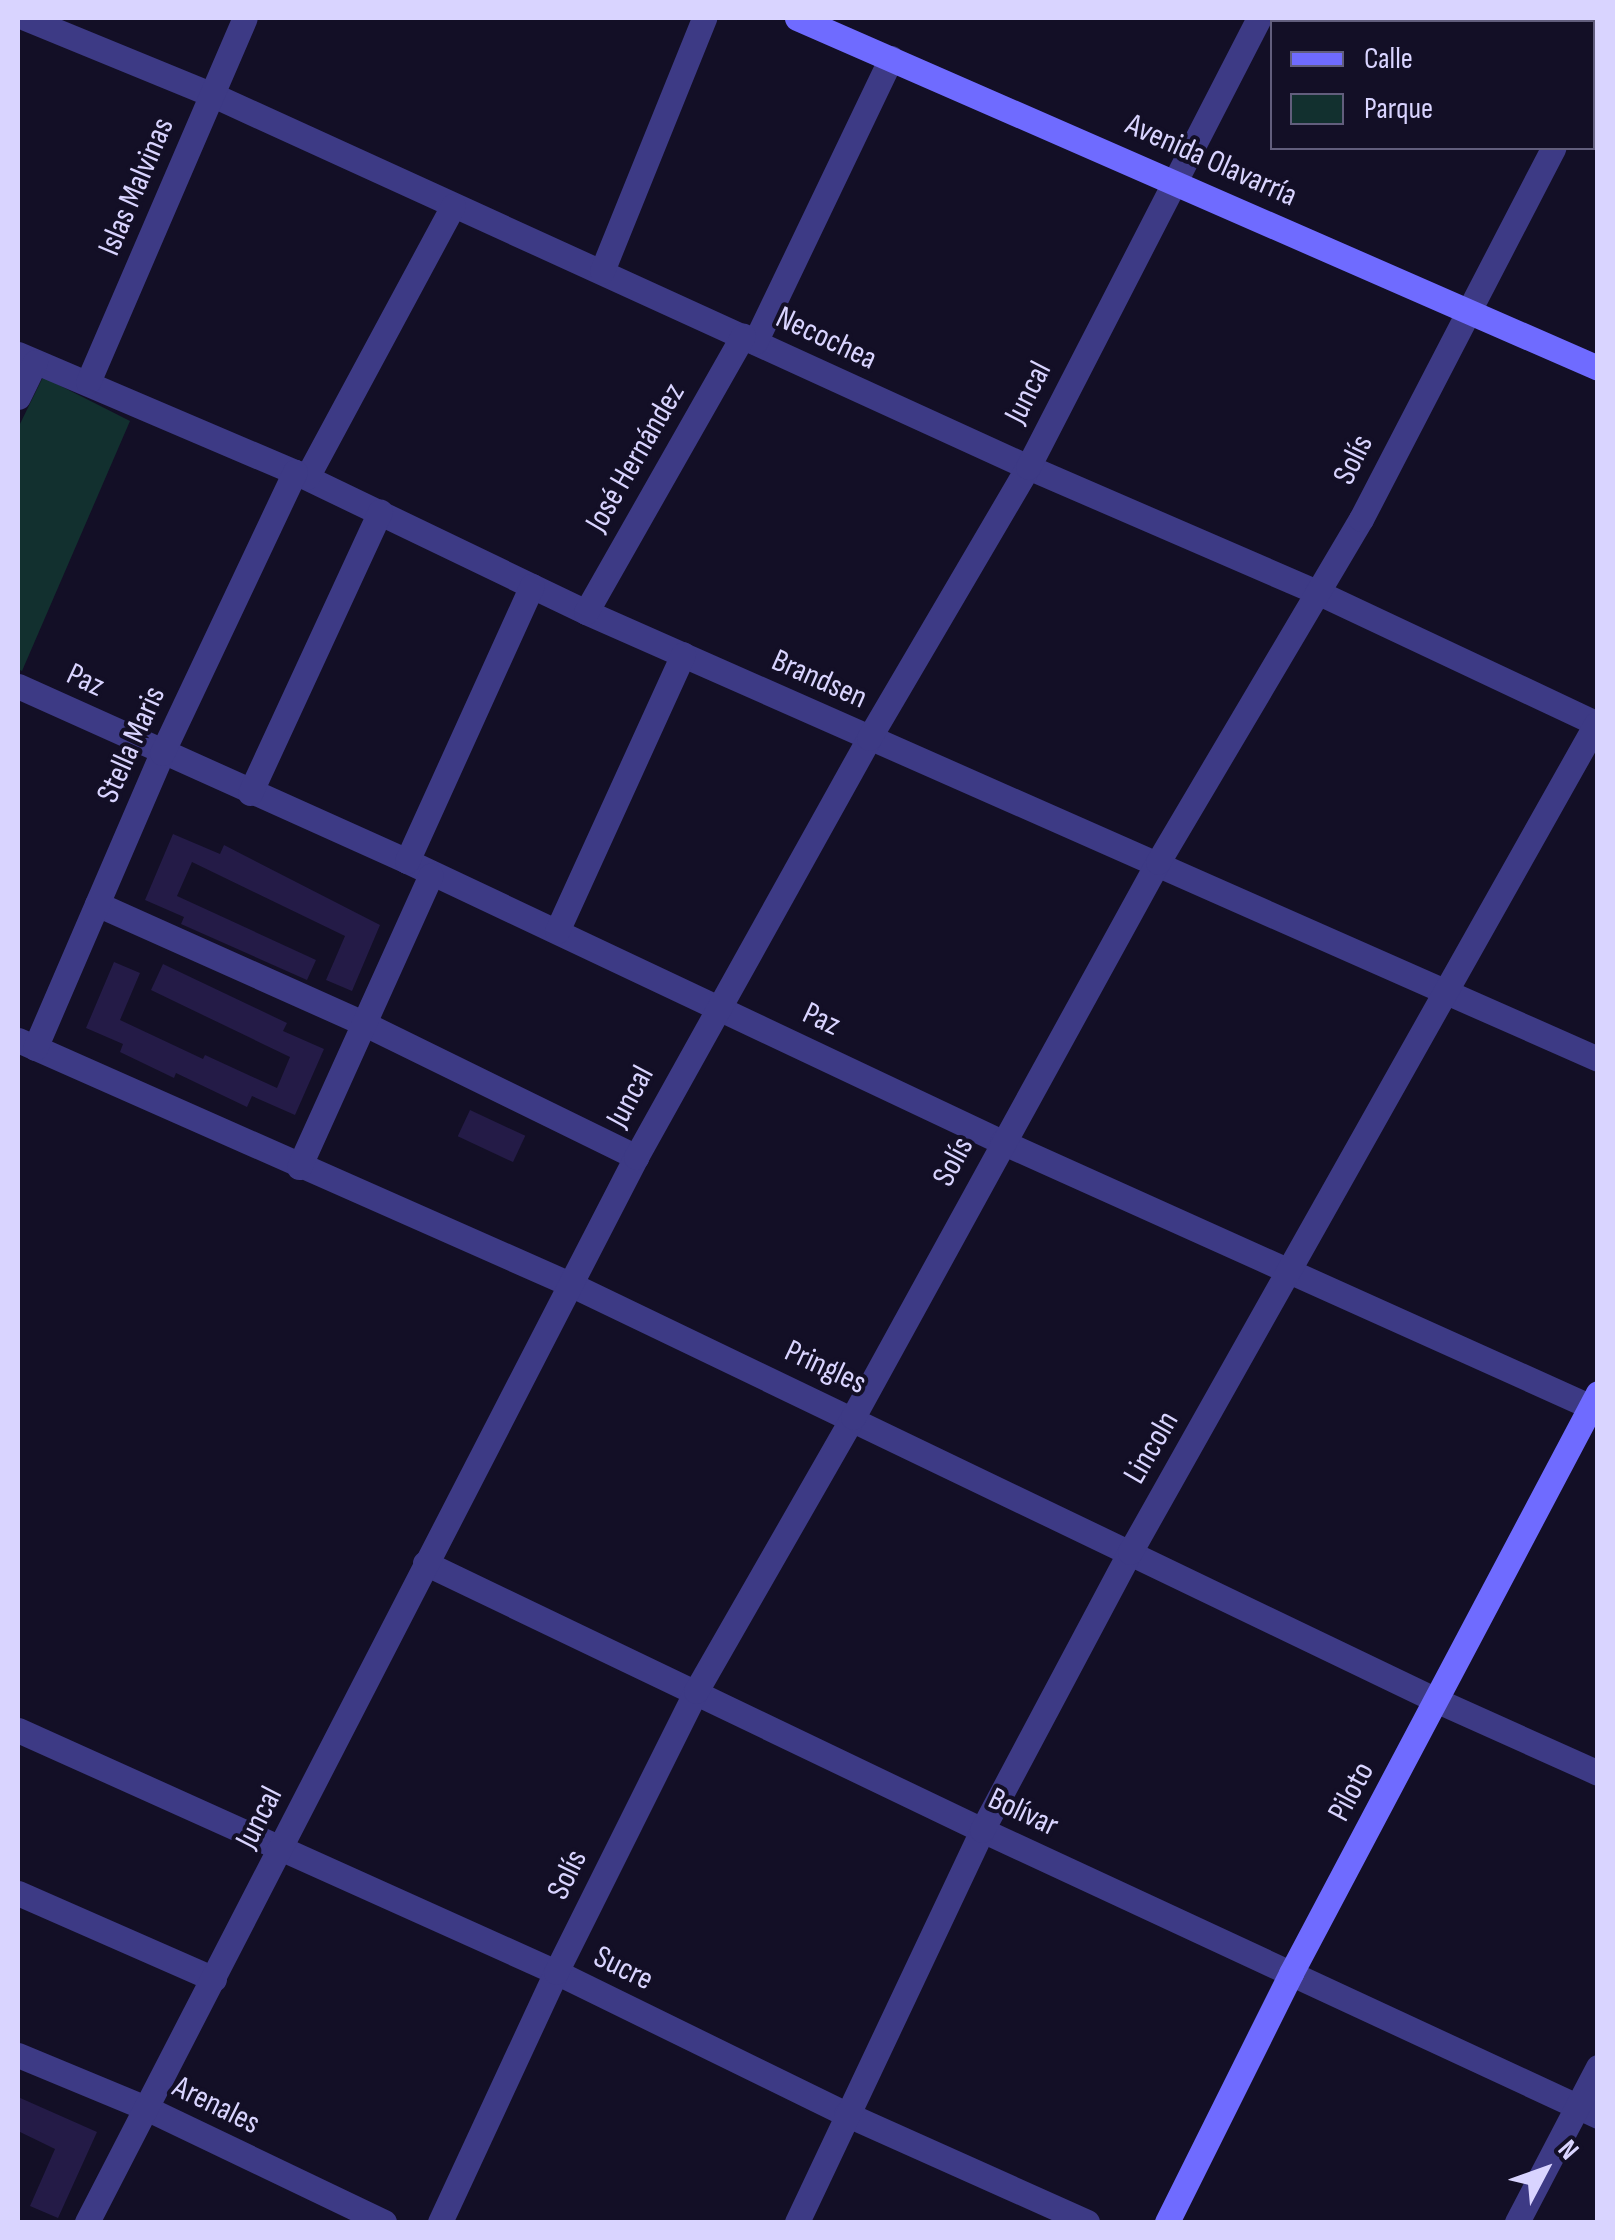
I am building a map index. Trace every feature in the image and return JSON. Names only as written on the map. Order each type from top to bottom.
[{"type":"main road","name":"Avenida Olavarría","points":[[797,18],[1598,368]]},
{"type":"main road","name":"Piloto","points":[[1167,2222],[1291,1974],[1595,1403]]},
{"type":"street","name":"Necochea","points":[[25,18],[212,95],[1028,467],[1317,592],[1597,724]]},
{"type":"street","name":"Islas Malvinas","points":[[88,382],[244,18]]},
{"type":"street","points":[[602,271],[704,18]]},
{"type":"street","name":"Juncal","points":[[88,2222],[636,1157],[868,738],[1028,467],[1260,18]]},
{"type":"street","name":"José Hernández","points":[[586,612],[749,339],[891,58]]},
{"type":"street","name":"Solís","points":[[440,2222],[556,1972],[696,1691],[853,1417],[1158,862],[1361,519],[1465,310],[1551,150]]},
{"type":"street","name":"Stella Maris","points":[[26,1044],[97,904],[162,754],[301,475],[453,206]]},
{"type":"street","points":[[18,397],[26,358]]},
{"type":"street","name":"Brandsen","points":[[26,358],[301,475],[586,612],[1598,1060]]},
{"type":"street","points":[[250,793],[380,512]]},
{"type":"street","points":[[407,861],[532,586]]},
{"type":"street","points":[[557,931],[683,654]]},
{"type":"street","name":"Paz","points":[[20,693],[407,861],[431,876],[1290,1273],[1595,1403]]},
{"type":"street","name":"Lincoln","points":[[796,2222],[982,1830],[1130,1552],[1597,724]]},
{"type":"street","points":[[299,1167],[367,1025],[431,876]]},
{"type":"street","points":[[97,904],[367,1025],[636,1157]]},
{"type":"street","name":"Pringles","points":[[26,1044],[572,1285],[1438,1701],[1598,1773]]},
{"type":"street","name":"Bolívar","points":[[425,1563],[982,1830],[1587,2111]]},
{"type":"street","name":"Sucre","points":[[18,1730],[556,1972],[846,2114],[1087,2222]]},
{"type":"street","points":[[18,1893],[214,1979]]},
{"type":"street","name":"Arenales","points":[[18,2054],[146,2108],[384,2222]]},
{"type":"street","points":[[1518,2222],[1587,2111],[1598,2067]]},
{"type":"green space","points":[[43,377],[130,421],[22,671],[18,669],[18,428]]},
{"type":"building","points":[[173,834],[220,854],[224,845],[380,925],[352,991],[326,980],[345,936],[192,862],[177,896],[316,960],[307,980],[181,924],[184,917],[145,900]]},
{"type":"building","points":[[114,962],[140,973],[120,1020],[203,1059],[205,1055],[277,1088],[290,1057],[151,990],[163,964],[287,1023],[283,1031],[324,1049],[295,1115],[252,1096],[247,1107],[176,1073],[174,1078],[120,1052],[123,1044],[86,1028]]},
{"type":"building","points":[[470,1110],[525,1136],[513,1162],[458,1136]]},
{"type":"building","points":[[18,2097],[97,2132],[58,2218],[30,2206],[55,2149],[18,2131]]}]
